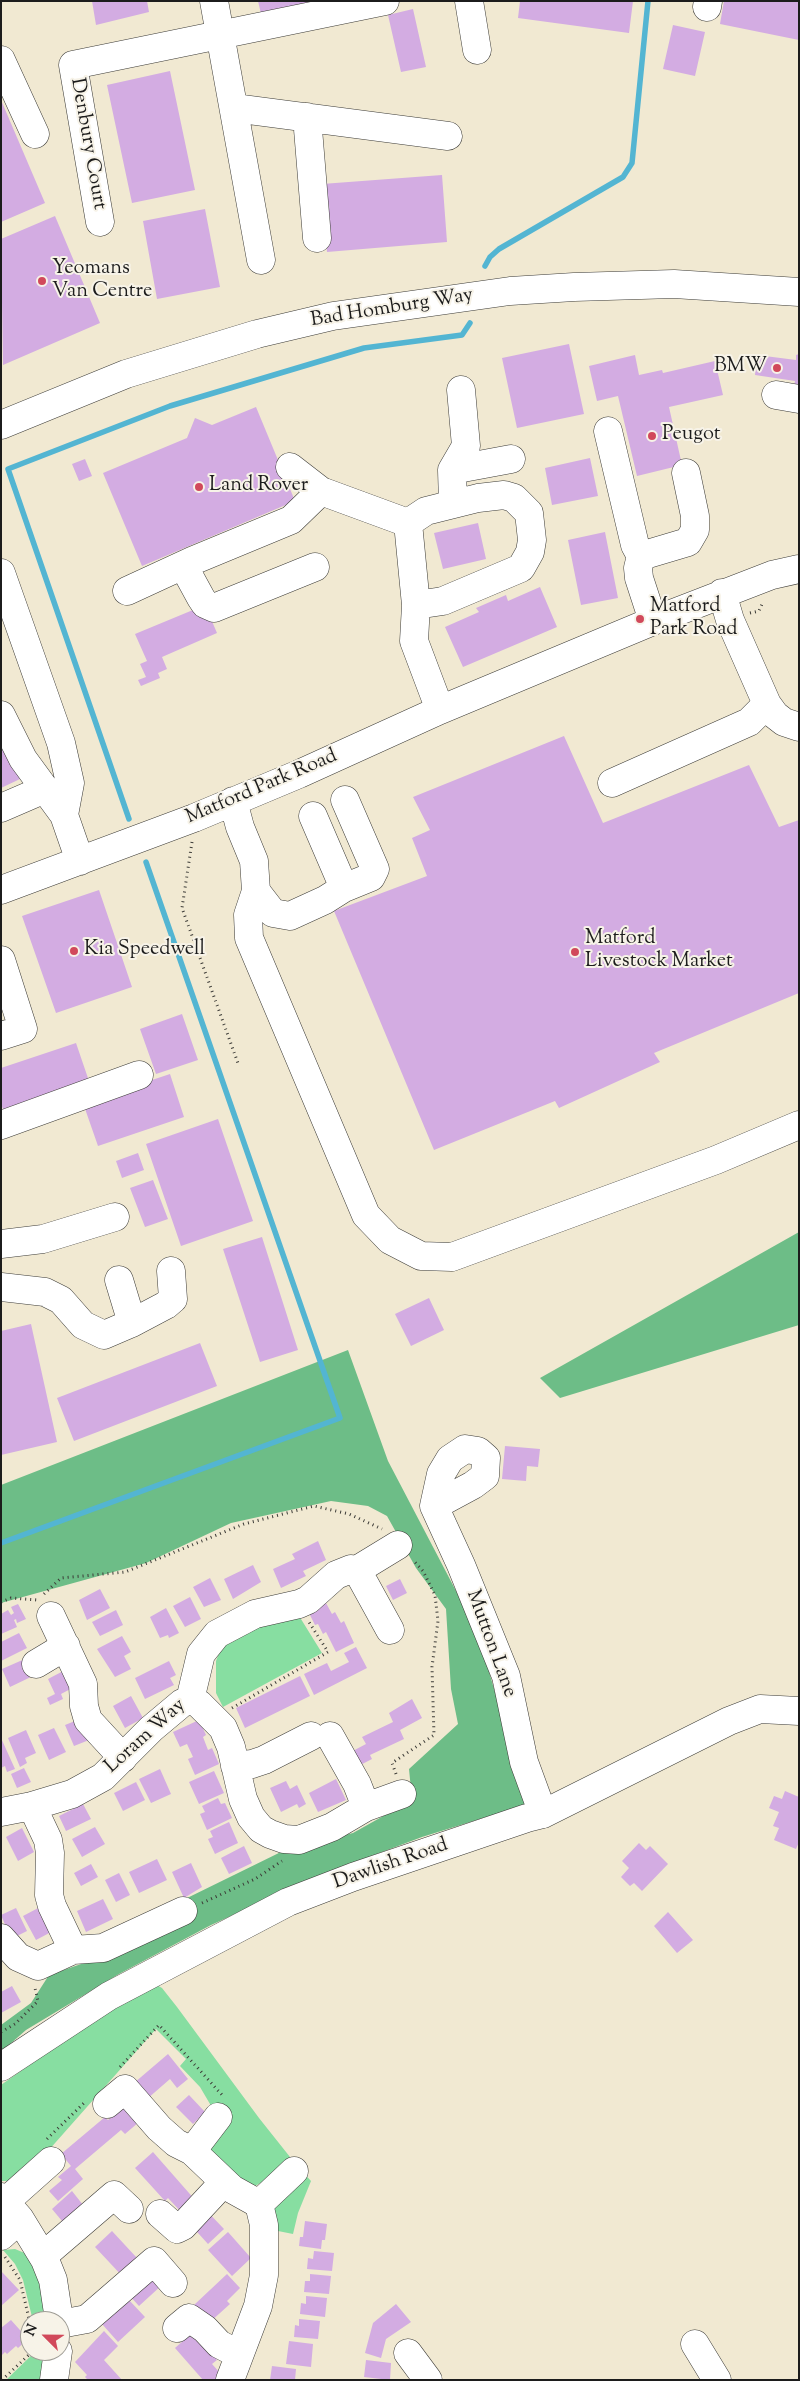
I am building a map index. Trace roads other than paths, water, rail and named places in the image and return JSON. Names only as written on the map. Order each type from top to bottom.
[{"type":"street","points":[[214,1],[261,260]]},
{"type":"street","points":[[220,34],[385,1]]},
{"type":"street","points":[[469,1],[477,50]]},
{"type":"street","name":"Denbury Court","points":[[100,222],[73,65],[220,34]]},
{"type":"street","points":[[1,60],[35,134]]},
{"type":"street","points":[[234,108],[448,136]]},
{"type":"street","points":[[307,117],[317,238]]},
{"type":"street","name":"Bad Homburg Way","points":[[1,425],[126,374],[257,334],[333,316],[510,291],[574,287],[674,284],[799,292]]},
{"type":"street","points":[[453,503],[452,470],[466,446],[461,390]]},
{"type":"street","points":[[608,431],[636,545],[642,556],[638,568],[639,578],[653,621]]},
{"type":"street","points":[[452,470],[511,459]]},
{"type":"street","points":[[290,467],[321,490],[408,523]]},
{"type":"street","points":[[642,556],[688,542],[695,530],[695,516],[686,473]]},
{"type":"street","points":[[127,591],[183,565],[291,520],[321,490]]},
{"type":"street","points":[[408,523],[426,511],[453,503],[504,495],[514,498],[529,513],[532,540],[530,552],[521,568],[443,601],[416,605]]},
{"type":"street","points":[[408,523],[416,605],[414,641],[440,710]]},
{"type":"street","points":[[183,565],[205,604],[214,608],[315,567]]},
{"type":"street","name":"Matford Park Road","points":[[1,890],[194,818],[233,800],[299,774],[440,710],[722,593],[772,575],[799,569]]},
{"type":"street","points":[[1,573],[61,743],[70,783],[64,815]]},
{"type":"street","points":[[722,593],[730,620],[767,704],[775,715],[784,722],[799,727]]},
{"type":"street","points":[[612,783],[749,722],[767,704]]},
{"type":"street","points":[[1,715],[23,760],[64,815],[80,861]]},
{"type":"street","points":[[1,808],[45,789]]},
{"type":"street","points":[[233,800],[240,827],[254,861],[256,891],[248,915],[249,938],[366,1215],[390,1240],[420,1256],[452,1257],[716,1160],[799,1125]]},
{"type":"street","points":[[256,891],[273,913],[290,916],[325,900],[344,888],[372,877],[375,869],[345,800]]},
{"type":"street","points":[[312,816],[344,888]]},
{"type":"street","points":[[1,960],[23,1029],[1,1036]]},
{"type":"street","points":[[1,1125],[139,1075]]},
{"type":"street","points":[[1,1244],[43,1239],[115,1218]]},
{"type":"street","points":[[1,1288],[45,1292],[61,1300],[83,1325],[104,1334],[132,1323],[166,1305],[173,1299],[172,1271]]},
{"type":"street","points":[[119,1280],[132,1323]]},
{"type":"street","name":"Mutton Lane","points":[[434,1506],[506,1676],[524,1762],[543,1814]]},
{"type":"street","name":"Loram Way","points":[[1,1812],[32,1806],[72,1794],[103,1777],[150,1729],[182,1703],[190,1700],[201,1654],[217,1634],[255,1614],[299,1604],[313,1596],[336,1575],[351,1569],[357,1570],[398,1545]]},
{"type":"street","points":[[357,1570],[390,1630]]},
{"type":"street","points":[[51,1616],[83,1684],[84,1706],[88,1720],[123,1758]]},
{"type":"street","points":[[36,1664],[66,1646]]},
{"type":"street","points":[[190,1700],[199,1704],[223,1728],[231,1747],[243,1799],[251,1817],[261,1829],[284,1839],[299,1840],[332,1826],[361,1795],[402,1794]]},
{"type":"street","name":"Dawlish Road","points":[[1,2066],[109,1996],[288,1902],[353,1877],[543,1814],[729,1721],[760,1709],[799,1710]]},
{"type":"street","points":[[235,1766],[264,1760],[321,1736],[361,1795]]},
{"type":"street","points":[[32,1806],[48,1840],[50,1853],[49,1895],[52,1906],[73,1950]]},
{"type":"street","points":[[1,1938],[18,1957],[38,1966],[73,1950],[103,1948],[183,1911]]},
{"type":"street","points":[[107,2104],[125,2089],[159,2128],[176,2143],[192,2152],[224,2182],[259,2204],[264,2225],[264,2275],[258,2306],[238,2354],[230,2380]]},
{"type":"street","points":[[192,2152],[218,2117]]},
{"type":"street","points":[[51,2160],[7,2214],[43,2256],[54,2280],[58,2311]]},
{"type":"street","points":[[259,2204],[294,2171]]},
{"type":"street","points":[[160,2214],[177,2229],[183,2226],[224,2182]]},
{"type":"street","points":[[43,2256],[114,2195],[128,2209]]},
{"type":"street","points":[[70,2323],[87,2319],[106,2290],[154,2261],[173,2284]]},
{"type":"street","points":[[177,2328],[189,2318],[205,2329],[219,2344],[238,2354]]},
{"type":"street","points":[[695,2344],[717,2380]]},
{"type":"street","points":[[408,2353],[428,2380]]},
{"type":"street","points":[[54,2380],[57,2361]]},
{"type":"waterway","points":[[485,266],[490,257],[499,249],[623,177],[632,163],[648,1]]},
{"type":"waterway","points":[[129,819],[8,469],[170,406],[364,348],[462,335],[470,323]]},
{"type":"waterway","points":[[1,1543],[340,1418],[146,862]]},
{"type":"place","name":"Yeomans Van Centre","points":[[42,281]]},
{"type":"place","name":"BMW","points":[[777,368]]},
{"type":"place","name":"Peugot","points":[[652,436]]},
{"type":"place","name":"Land Rover","points":[[199,487]]},
{"type":"place","name":"Matford Park Road","points":[[640,619]]},
{"type":"place","name":"Kia Speedwell","points":[[74,951]]},
{"type":"place","name":"Matford Livestock Market","points":[[575,952]]}]
